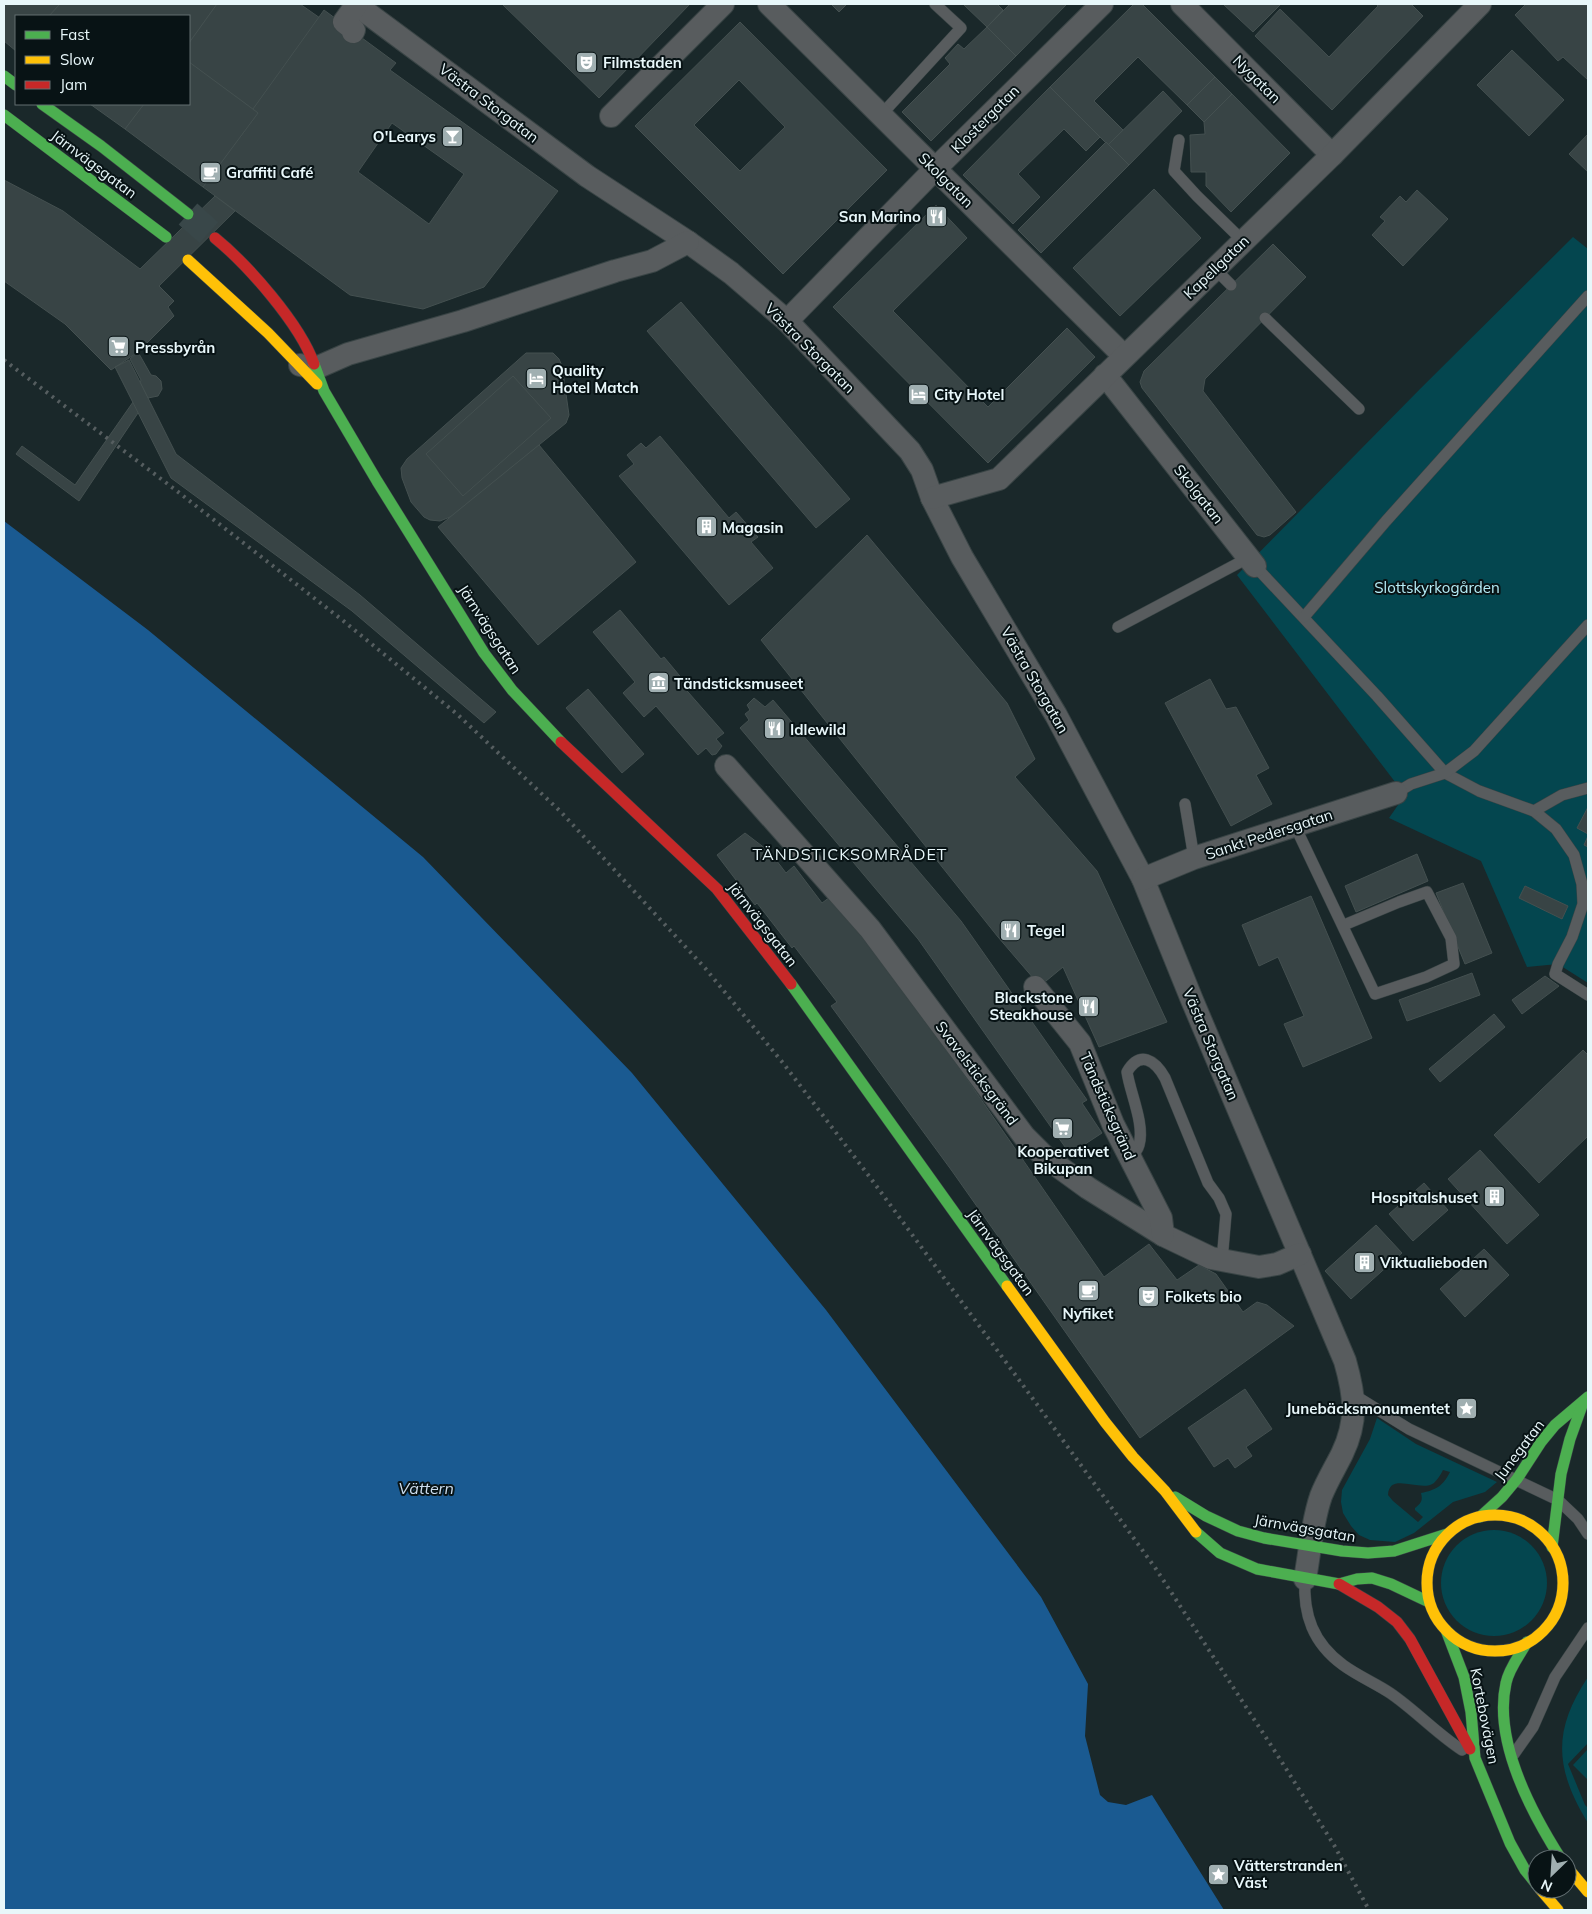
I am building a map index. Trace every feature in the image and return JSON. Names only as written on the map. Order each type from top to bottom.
[{"type":"street","points":[[354,32],[344,22],[357,4]]},
{"type":"street","name":"Västra Storgatan","points":[[357,4],[587,176],[688,242],[731,273],[787,321],[910,451],[922,470],[932,498],[962,557],[1056,716],[1143,879],[1192,1000],[1345,1361],[1354,1396],[1352,1428],[1322,1495],[1316,1515],[1306,1579]]},
{"type":"street","points":[[611,116],[723,4]]},
{"type":"street","name":"Skolgatan","points":[[769,4],[1124,356]]},
{"type":"street","name":"Klostergatan","points":[[787,321],[934,169],[1102,4]]},
{"type":"street","name":"Nygatan","points":[[1182,4],[1332,154]]},
{"type":"street","name":"Kapellgatan","points":[[932,498],[999,479],[1332,154],[1480,4]]},
{"type":"street","points":[[4,76],[15,84]]},
{"type":"street","name":"Järnvägsgatan","points":[[43,105],[101,146],[188,214]]},
{"type":"street","name":"Järnvägsgatan","points":[[4,115],[166,237]]},
{"type":"street","name":"Järnvägsgatan","points":[[215,238],[232,252],[280,307],[309,349],[308,366],[324,391]]},
{"type":"street","points":[[308,366],[463,321],[615,271],[652,261],[688,242]]},
{"type":"street","name":"Järnvägsgatan","points":[[188,260],[308,366],[484,654],[512,690],[554,736],[717,888],[786,978],[1105,1422],[1133,1458],[1166,1491],[1200,1537],[1220,1553],[1257,1569],[1339,1584],[1357,1579],[1372,1578],[1391,1584],[1429,1602]]},
{"type":"street","name":"Skolgatan","points":[[1106,376],[1251,562]]},
{"type":"street","name":"Svavelsticksgränd","points":[[726,766],[870,929],[1024,1136],[1044,1156],[1061,1170],[1163,1235],[1211,1258],[1259,1267],[1277,1264],[1300,1254]]},
{"type":"street","name":"Sankt Pedersgatan","points":[[1143,879],[1194,858],[1396,793]]},
{"type":"street","name":"Tändsticksgränd","points":[[1035,987],[1080,1044],[1113,1124],[1161,1218],[1163,1235]]},
{"type":"street","name":"Junegatan","points":[[1480,1517],[1502,1497],[1517,1479],[1541,1442],[1555,1425],[1586,1399]]},
{"type":"street","name":"Junegatan","points":[[1552,1548],[1561,1474],[1570,1439],[1586,1399]]},
{"type":"street","name":"Järnvägsgatan","points":[[1166,1491],[1206,1516],[1238,1531],[1264,1538],[1368,1553],[1394,1551],[1447,1534]]},
{"type":"street","points":[[1498,1515],[1525,1522],[1540,1533],[1552,1548],[1562,1573],[1560,1600],[1548,1625],[1527,1642],[1514,1648],[1484,1650],[1457,1640],[1436,1617],[1429,1602],[1426,1581],[1430,1561],[1440,1542],[1462,1523],[1480,1517],[1498,1515]]},
{"type":"street","points":[[1339,1584],[1378,1607],[1396,1622],[1410,1639],[1475,1758]]},
{"type":"street","name":"Kortebovägen","points":[[1446,1630],[1464,1677],[1471,1712],[1475,1758],[1510,1844],[1527,1872]]},
{"type":"street","name":"Kortebovägen","points":[[1527,1642],[1507,1680],[1504,1693],[1504,1714],[1513,1756],[1528,1798],[1545,1835],[1555,1849]]},
{"type":"street","points":[[1577,1879],[1588,1892]]},
{"type":"street","points":[[1549,1899],[1558,1910]]},
{"type":"lane","points":[[881,115],[961,28],[936,4]]},
{"type":"lane","points":[[1178,140],[1174,171],[1243,241]]},
{"type":"lane","points":[[1214,268],[1231,285]]},
{"type":"lane","points":[[1304,617],[1393,514],[1588,296]]},
{"type":"lane","points":[[1265,318],[1359,409]]},
{"type":"lane","points":[[1118,627],[1251,562],[1383,702],[1445,774],[1480,791],[1534,811],[1556,829],[1574,855],[1585,883],[1583,904],[1572,938],[1558,964],[1555,974],[1588,996]]},
{"type":"lane","points":[[1396,793],[1411,784],[1445,774],[1474,751],[1588,625]]},
{"type":"lane","points":[[1534,811],[1562,795],[1588,788]]},
{"type":"lane","points":[[1185,804],[1194,858]]},
{"type":"lane","points":[[1296,826],[1375,994],[1426,977],[1454,964],[1450,938],[1427,892],[1344,925]]},
{"type":"lane","points":[[1130,1157],[1139,1147],[1140,1137],[1139,1122],[1127,1072],[1132,1064],[1137,1060],[1143,1059],[1158,1066],[1165,1078],[1208,1183],[1219,1198],[1226,1214],[1222,1261]]},
{"type":"lane","points":[[1354,1396],[1409,1429],[1558,1500],[1578,1519],[1588,1534]]},
{"type":"lane","points":[[1306,1579],[1304,1599],[1307,1616],[1315,1635],[1329,1651],[1343,1665],[1391,1693],[1444,1738],[1475,1758]]},
{"type":"lane","points":[[1513,1756],[1534,1727],[1555,1677],[1588,1628]]},
{"type":"green space","name":"Slottskyrkogården","points":[[1573,237],[1588,249],[1588,983],[1558,964],[1527,967],[1481,861],[1389,818],[1405,795],[1237,575]]},
{"type":"green space","points":[[1377,1418],[1416,1444],[1497,1482],[1485,1492],[1453,1502],[1414,1533],[1395,1542],[1370,1540],[1359,1535],[1351,1526],[1343,1513],[1341,1502],[1342,1490],[1370,1439]],"holes":[[[1443,1470],[1450,1472],[1445,1481],[1438,1487],[1421,1493],[1421,1502],[1415,1510],[1423,1517],[1418,1522],[1388,1495],[1390,1488],[1394,1484],[1428,1485],[1434,1483]]]},
{"type":"green space","points":[[1494,1530],[1514,1534],[1532,1545],[1543,1563],[1547,1583],[1543,1603],[1532,1621],[1514,1632],[1494,1636],[1474,1632],[1456,1621],[1445,1603],[1441,1583],[1445,1563],[1456,1545],[1474,1534]]},
{"type":"green space","points":[[1588,1677],[1588,1743],[1568,1764],[1588,1808],[1588,1823],[1569,1785],[1562,1750],[1563,1733],[1568,1715]]},
{"type":"green space","points":[[1588,1749],[1588,1780],[1573,1765]]},
{"type":"water","name":"Vättern","points":[[4,521],[148,630],[423,857],[632,1073],[826,1310],[1041,1597],[1088,1684],[1085,1736],[1100,1795],[1108,1802],[1126,1805],[1152,1795],[1224,1910],[4,1910]]},
{"type":"building","points":[[4,4],[60,4],[50,15],[15,15],[15,50],[4,41]]},
{"type":"building","points":[[60,4],[217,4],[190,42],[190,15],[50,15]]},
{"type":"building","points":[[217,4],[300,4],[320,18],[253,109],[190,63],[190,42]]},
{"type":"building","points":[[502,4],[690,4],[599,98]]},
{"type":"building","points":[[831,4],[847,4],[839,12]]},
{"type":"building","points":[[963,4],[997,4],[1003,10],[987,27]]},
{"type":"building","points":[[1010,4],[1067,4],[1016,56],[987,27]]},
{"type":"building","points":[[1134,4],[1142,4],[1215,77],[1187,105],[1138,57],[1094,101],[1123,130],[1108,145],[1050,87]]},
{"type":"building","points":[[1223,4],[1281,4],[1253,32]]},
{"type":"building","points":[[1376,4],[1411,4],[1423,16],[1332,110],[1255,36],[1280,9],[1329,57],[1378,6]]},
{"type":"building","points":[[1526,4],[1588,5],[1588,80],[1563,57],[1558,61],[1515,15]]},
{"type":"building","points":[[324,10],[396,63],[390,70],[558,191],[484,287],[423,309],[350,295],[203,187],[258,113],[253,109]],"holes":[[[392,123],[464,174],[429,224],[358,172]]]},
{"type":"building","points":[[740,22],[887,170],[783,274],[635,126]],"holes":[[[739,80],[785,127],[740,171],[694,125]]]},
{"type":"building","points":[[987,27],[1016,56],[931,141],[902,112],[950,64],[945,58],[958,44],[964,49]]},
{"type":"building","points":[[1512,50],[1564,100],[1529,136],[1477,85]]},
{"type":"building","points":[[190,63],[258,113],[203,187],[125,129],[143,105],[190,105]]},
{"type":"building","points":[[1215,77],[1232,94],[1204,122],[1187,105]]},
{"type":"building","points":[[1050,87],[1100,137],[1086,151],[1064,129],[1018,174],[1040,197],[1013,224],[963,175]]},
{"type":"building","points":[[1163,91],[1182,111],[1129,165],[1108,145]]},
{"type":"building","points":[[1232,94],[1290,153],[1231,212],[1206,186],[1206,172],[1191,172],[1190,135],[1205,134],[1204,122]]},
{"type":"building","points":[[91,105],[143,105],[125,129]]},
{"type":"building","points":[[1588,134],[1588,172],[1569,154]]},
{"type":"building","points":[[1106,142],[1129,165],[1041,253],[1018,230]]},
{"type":"building","points":[[4,180],[63,211],[140,269],[215,196],[235,211],[159,286],[174,301],[168,307],[174,316],[138,352],[111,370],[65,324],[4,281]]},
{"type":"building","points":[[1154,189],[1201,238],[1120,316],[1073,268]]},
{"type":"building","points":[[1417,190],[1448,219],[1403,266],[1372,235],[1385,221],[1380,217],[1400,196],[1406,202]]},
{"type":"building","points":[[936,205],[967,238],[893,311],[988,407],[1067,328],[1095,357],[988,463],[833,307]]},
{"type":"building","points":[[1273,244],[1306,277],[1205,379],[1203,391],[1296,512],[1270,535],[1264,537],[1257,535],[1142,388],[1140,382],[1144,371]]},
{"type":"building","points":[[681,302],[850,499],[816,528],[647,331]]},
{"type":"building","points":[[138,352],[151,375],[156,376],[161,381],[162,389],[158,396],[148,398],[79,501],[16,454],[22,446],[75,485],[140,392],[139,385],[141,380],[130,359]]},
{"type":"building","points":[[526,353],[553,353],[559,359],[562,366],[569,415],[566,423],[450,517],[440,521],[424,517],[411,502],[402,478],[401,468],[407,459]]},
{"type":"building","points":[[129,360],[176,454],[360,595],[496,712],[484,723],[352,611],[171,478],[115,367]]},
{"type":"building","points":[[513,376],[551,418],[463,496],[426,454]]},
{"type":"building","name":"Magasin","points":[[660,436],[729,518],[736,512],[758,537],[751,542],[773,568],[729,605],[619,476],[634,464],[627,455],[641,443],[646,448]]},
{"type":"building","points":[[539,445],[636,562],[538,645],[438,527]]},
{"type":"building","points":[[867,535],[1007,703],[1035,759],[1015,777],[1097,871],[1167,1022],[1099,1047],[1063,967],[1040,986],[998,937],[761,640]]},
{"type":"building","name":"Tändsticksmuseet","points":[[620,610],[661,659],[664,657],[684,681],[681,684],[724,733],[716,739],[722,746],[716,754],[712,755],[706,748],[698,755],[656,706],[644,717],[623,693],[635,682],[593,632]]},
{"type":"building","points":[[1210,679],[1226,709],[1236,707],[1269,768],[1256,775],[1272,804],[1231,826],[1165,703]]},
{"type":"building","points":[[588,689],[644,754],[622,773],[566,708]]},
{"type":"building","points":[[754,698],[765,707],[773,700],[961,921],[1087,1100],[1082,1103],[1102,1133],[1070,1154],[918,939],[740,728],[749,720],[745,714],[750,710],[747,705]]},
{"type":"building","points":[[1588,807],[1588,834],[1577,828]]},
{"type":"building","points":[[745,833],[770,852],[786,873],[794,866],[822,903],[830,897],[915,1004],[1104,1277],[1149,1244],[1177,1280],[1199,1265],[1216,1274],[1243,1312],[1257,1302],[1267,1305],[1294,1326],[1140,1438],[952,1171],[831,1006],[837,1002],[794,946],[792,948],[757,903],[755,905],[717,855]]},
{"type":"building","points":[[1588,836],[1588,847],[1584,845]]},
{"type":"building","points":[[1417,854],[1428,881],[1356,912],[1345,886]]},
{"type":"building","points":[[1463,883],[1492,953],[1465,964],[1436,893]]},
{"type":"building","points":[[1525,886],[1568,906],[1562,919],[1519,898]]},
{"type":"building","points":[[1311,896],[1372,1038],[1303,1067],[1284,1024],[1304,1016],[1278,957],[1259,966],[1242,925]]},
{"type":"building","points":[[1472,973],[1480,995],[1407,1021],[1399,1000]]},
{"type":"building","points":[[1545,976],[1559,986],[1522,1014],[1512,1000]]},
{"type":"building","points":[[1494,1014],[1505,1027],[1440,1082],[1429,1069]]},
{"type":"building","points":[[1583,1050],[1588,1055],[1588,1136],[1539,1183],[1494,1135]]},
{"type":"building","name":"Hospitalshuset","points":[[1480,1150],[1539,1215],[1507,1244],[1448,1179]]},
{"type":"building","points":[[1424,1183],[1448,1210],[1413,1241],[1389,1214]]},
{"type":"building","name":"Viktualieboden","points":[[1376,1225],[1402,1253],[1351,1299],[1325,1271]]},
{"type":"building","points":[[1484,1249],[1509,1275],[1465,1317],[1440,1289]]},
{"type":"building","points":[[1245,1389],[1272,1429],[1246,1447],[1252,1456],[1235,1468],[1228,1458],[1214,1467],[1188,1428]]},
{"type":"tunnel","points":[[188,214],[215,238]]},
{"type":"railway","points":[[4,360],[341,619],[457,714],[561,812],[705,968],[783,1063],[869,1176],[1156,1569],[1334,1845],[1369,1910]]},
{"type":"traffic: fast","points":[[4,76],[15,84]]},
{"type":"traffic: fast","points":[[43,105],[101,146],[188,214]]},
{"type":"traffic: fast","points":[[4,115],[166,237]]},
{"type":"traffic: fast","points":[[314,364],[324,391],[377,481],[484,653],[512,690],[561,742]]},
{"type":"traffic: fast","points":[[791,984],[1007,1286]]},
{"type":"traffic: fast","points":[[1480,1517],[1502,1497],[1517,1479],[1541,1442],[1555,1425],[1588,1397]]},
{"type":"traffic: fast","points":[[1552,1547],[1561,1474],[1570,1439],[1583,1403]]},
{"type":"traffic: fast","points":[[1175,1497],[1206,1516],[1238,1531],[1264,1538],[1342,1551],[1368,1553],[1394,1551],[1447,1534]]},
{"type":"traffic: fast","points":[[1196,1532],[1220,1553],[1257,1569],[1339,1584],[1357,1579],[1372,1578],[1391,1584],[1429,1602]]},
{"type":"traffic: fast","points":[[1446,1630],[1464,1677],[1471,1712],[1475,1758],[1510,1843],[1527,1872]]},
{"type":"traffic: fast","points":[[1527,1642],[1507,1677],[1503,1705],[1505,1728],[1517,1775],[1538,1820],[1555,1849]]},
{"type":"traffic: slow","points":[[188,260],[268,333],[317,384]]},
{"type":"traffic: slow","points":[[1007,1286],[1105,1422],[1133,1457],[1165,1491],[1196,1532]]},
{"type":"traffic: slow","points":[[1495,1515],[1521,1520],[1543,1535],[1558,1557],[1563,1583],[1558,1609],[1543,1631],[1521,1646],[1495,1651],[1469,1646],[1447,1631],[1432,1609],[1427,1583],[1432,1557],[1447,1535],[1469,1520],[1495,1515]]},
{"type":"traffic: slow","points":[[1577,1879],[1588,1892]]},
{"type":"traffic: slow","points":[[1549,1899],[1558,1910]]},
{"type":"traffic: jam","points":[[215,238],[242,263],[272,296],[297,331],[314,364]]},
{"type":"traffic: jam","points":[[561,742],[717,889],[791,984]]},
{"type":"traffic: jam","points":[[1339,1584],[1378,1607],[1397,1622],[1410,1639],[1470,1749]]},
{"type":"place","name":"Filmstaden","points":[[587,62]]},
{"type":"place","name":"O'Learys","points":[[452,136]]},
{"type":"place","name":"Graffiti Café","points":[[210,172]]},
{"type":"place","name":"San Marino","points":[[937,216]]},
{"type":"place","name":"Pressbyrån","points":[[119,347]]},
{"type":"place","name":"Quality Hotel Match","points":[[536,379]]},
{"type":"place","name":"City Hotel","points":[[918,394]]},
{"type":"place","name":"Magasin","points":[[706,527]]},
{"type":"place","name":"Tändsticksmuseet","points":[[658,683]]},
{"type":"place","name":"Idlewild","points":[[774,729]]},
{"type":"place","name":"Tegel","points":[[1011,930]]},
{"type":"place","name":"Blackstone Steakhouse","points":[[1089,1006]]},
{"type":"place","name":"Kooperativet Bikupan","points":[[1063,1128]]},
{"type":"place","name":"Hospitalshuset","points":[[1494,1197]]},
{"type":"place","name":"Viktualieboden","points":[[1364,1262]]},
{"type":"place","name":"Nyfiket","points":[[1088,1290]]},
{"type":"place","name":"Folkets bio","points":[[1149,1296]]},
{"type":"place","name":"Junebäcksmonumentet","points":[[1466,1408]]},
{"type":"place","name":"Vätterstranden Väst","points":[[1218,1874]]},
{"type":"district","name":"TÄNDSTICKSOMRÅDET","points":[[850,854]]}]
